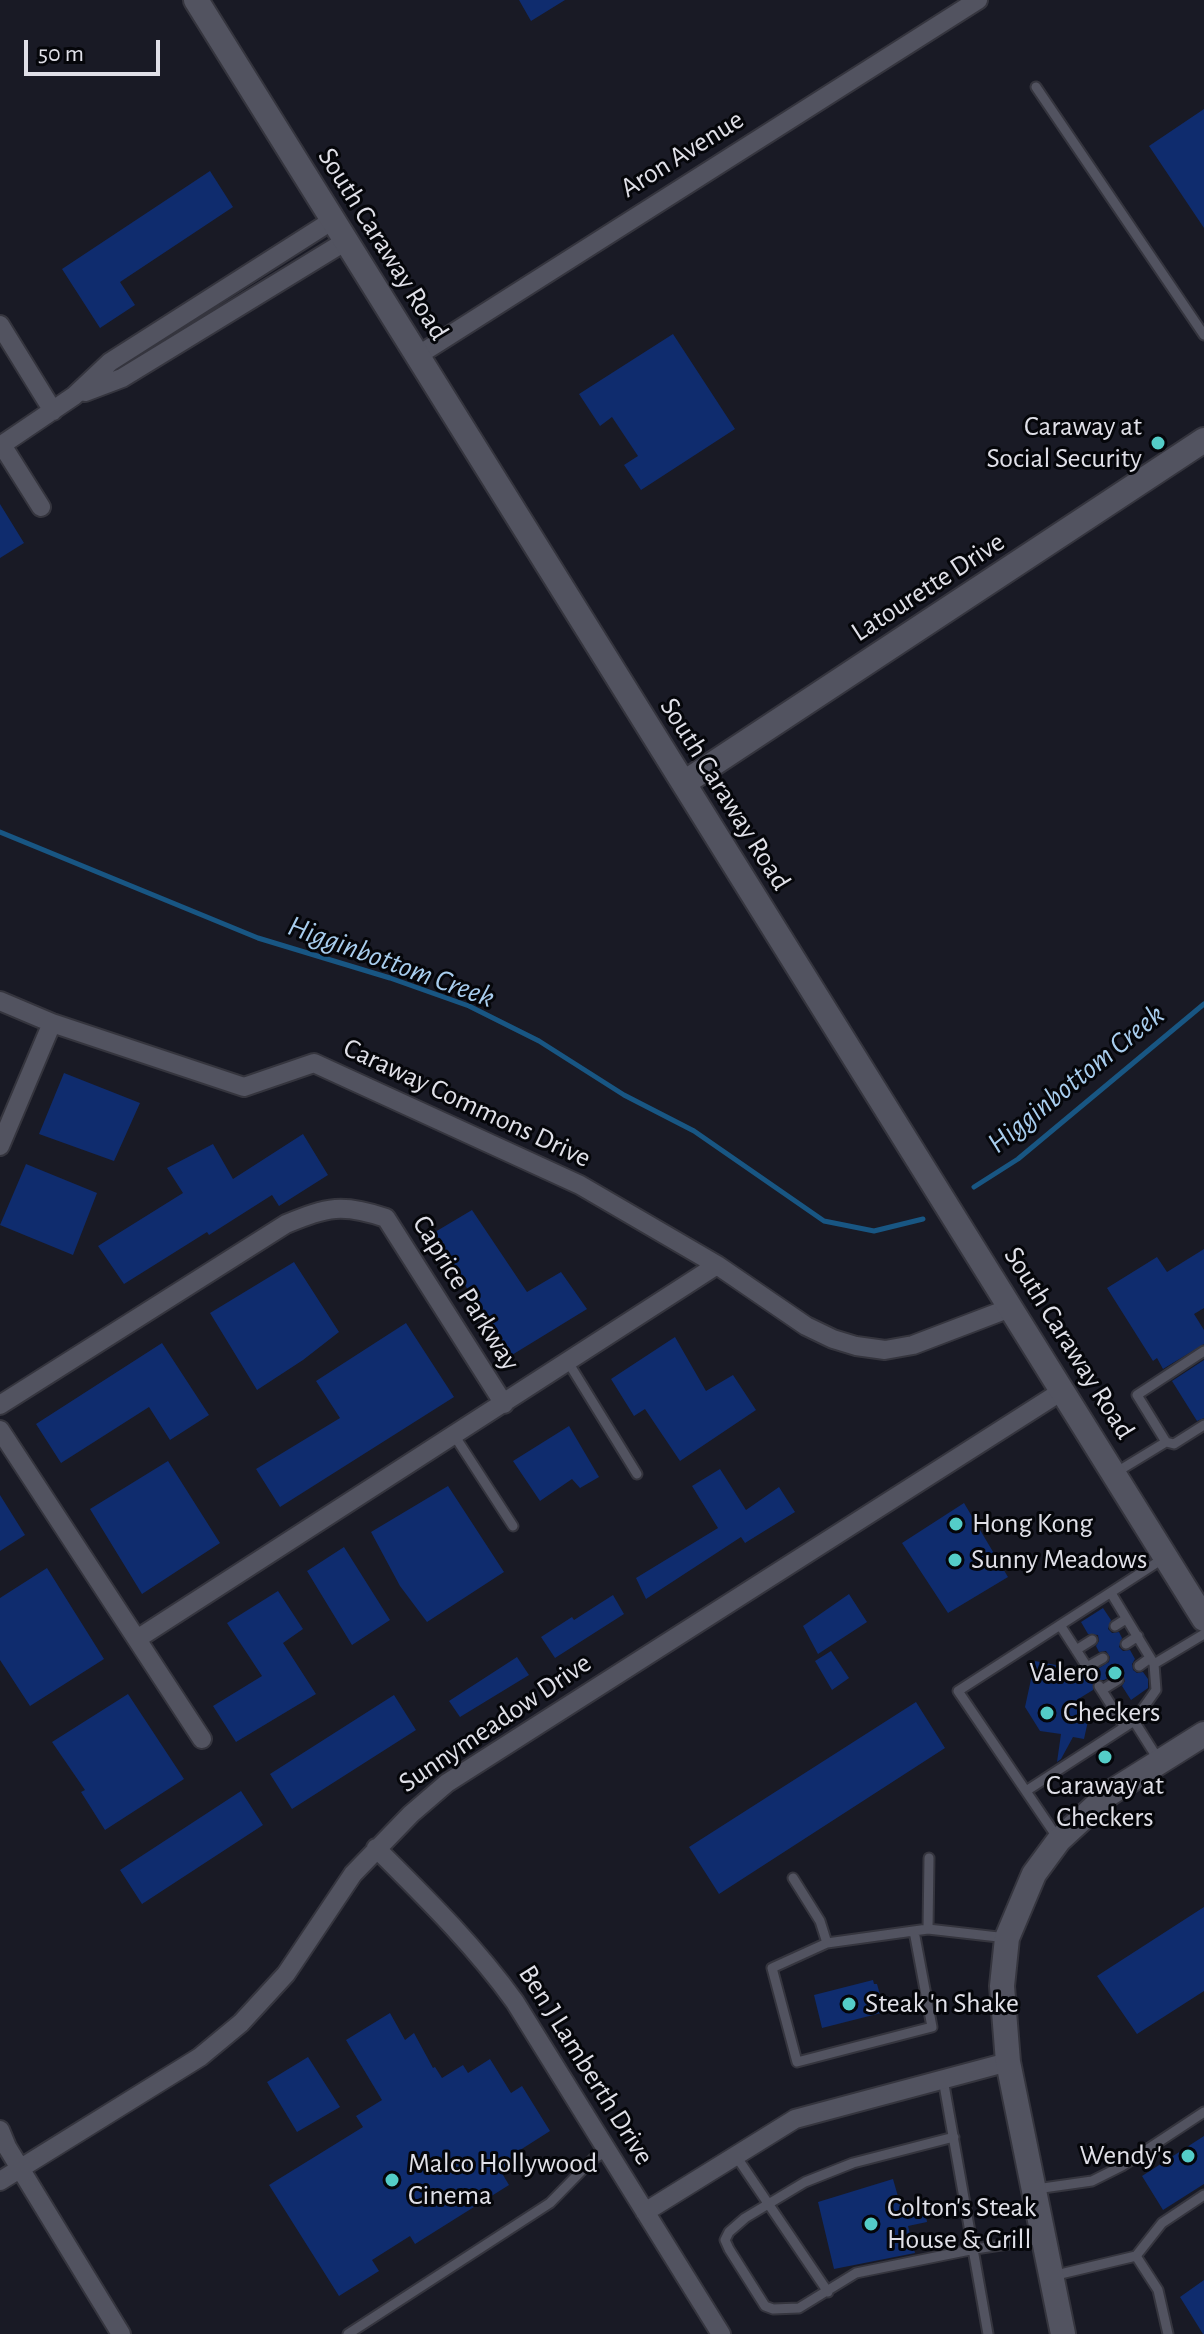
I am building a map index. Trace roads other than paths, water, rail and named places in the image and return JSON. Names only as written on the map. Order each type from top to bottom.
[{"type":"street","name":"South Caraway Road","points":[[196,0],[1204,1619]]},
{"type":"street","name":"Aron Avenue","points":[[417,356],[978,0]]},
{"type":"street","points":[[41,507],[1,446],[74,396],[110,362],[333,220]]},
{"type":"street","points":[[74,396],[122,378],[346,241]]},
{"type":"street","points":[[0,325],[53,411]]},
{"type":"street","name":"Latourette Drive","points":[[684,783],[1204,440]]},
{"type":"street","name":"Caraway Commons Drive","points":[[0,1001],[52,1023],[244,1087],[314,1063],[580,1185],[717,1265]]},
{"type":"street","points":[[0,1146],[52,1023]]},
{"type":"street","name":"Caprice Parkway","points":[[0,1405],[286,1224],[324,1208],[360,1209],[386,1218],[504,1404],[717,1265]]},
{"type":"street","points":[[717,1265],[806,1326],[833,1339],[871,1350],[913,1345],[1010,1308]]},
{"type":"street","name":"Sunnymeadow Drive","points":[[0,2181],[200,2057],[241,2023],[286,1974],[353,1874],[376,1848],[447,1783],[1062,1391]]},
{"type":"street","points":[[137,1639],[504,1404]]},
{"type":"street","points":[[0,1430],[202,1739]]},
{"type":"street","points":[[1063,2334],[1008,2062],[1002,1986],[1007,1938],[1034,1874],[1059,1840],[1110,1793],[1204,1734]]},
{"type":"street","name":"Ben J Lamberth Drive","points":[[376,1848],[488,1964],[515,2002],[721,2334]]},
{"type":"street","points":[[645,2212],[795,2119],[1008,2062]]},
{"type":"street","points":[[0,2130],[7,2147],[121,2334]]},
{"type":"lane","points":[[1036,87],[1204,335]]},
{"type":"lane","points":[[1204,1351],[1137,1395],[1166,1442],[1174,1444],[1204,1425]]},
{"type":"lane","points":[[568,1362],[637,1474]]},
{"type":"lane","points":[[454,1435],[513,1526]]},
{"type":"lane","points":[[1115,1473],[1166,1442]]},
{"type":"lane","points":[[1059,1840],[958,1691],[1166,1556]]},
{"type":"lane","points":[[1026,1791],[1134,1721],[1156,1690],[1152,1661],[1111,1593]]},
{"type":"lane","points":[[1115,1626],[1126,1619]]},
{"type":"lane","points":[[1060,1625],[1088,1669],[1103,1658]]},
{"type":"lane","points":[[1139,1666],[1204,1634]]},
{"type":"lane","points":[[1126,1644],[1138,1636]]},
{"type":"lane","points":[[1076,1650],[1092,1640]]},
{"type":"lane","points":[[1118,1680],[1100,1688],[1125,1727]]},
{"type":"lane","points":[[1134,1721],[1160,1762]]},
{"type":"lane","points":[[928,1929],[929,1858]]},
{"type":"lane","points":[[793,1878],[820,1921],[827,1943]]},
{"type":"lane","points":[[914,1931],[932,2027],[797,2062],[772,1968],[827,1943],[928,1929],[1007,1938]]},
{"type":"lane","points":[[943,2079],[988,2334]]},
{"type":"lane","points":[[1035,2190],[1092,2181],[1122,2166],[1204,2112]]},
{"type":"lane","points":[[954,2137],[853,2163],[805,2182],[745,2218],[729,2232],[725,2240],[765,2306],[773,2309],[799,2308],[856,2273],[975,2249],[1044,2239]]},
{"type":"lane","points":[[348,2334],[550,2203],[593,2159],[607,2151]]},
{"type":"lane","points":[[736,2156],[828,2292]]},
{"type":"lane","points":[[1052,2276],[1136,2256],[1162,2223],[1204,2195]]},
{"type":"lane","points":[[1136,2256],[1158,2290],[1168,2334]]},
{"type":"waterway","name":"Higginbottom Creek","points":[[0,832],[258,938],[390,978],[469,1006],[539,1041],[624,1095],[694,1131],[824,1221],[874,1231],[923,1219]]},
{"type":"waterway","name":"Higginbottom Creek","points":[[974,1187],[1018,1159],[1204,1004]]},
{"type":"place","name":"Caraway at Social Security","points":[[1158,443]]},
{"type":"place","name":"Hong Kong","points":[[956,1524]]},
{"type":"place","name":"Sunny Meadows","points":[[955,1560]]},
{"type":"place","name":"Valero","points":[[1115,1673]]},
{"type":"place","name":"Checkers","points":[[1047,1713]]},
{"type":"place","name":"Caraway at Checkers","points":[[1105,1757]]},
{"type":"place","name":"Steak 'n Shake","points":[[849,2004]]},
{"type":"place","name":"Wendy's","points":[[1188,2156]]},
{"type":"place","name":"Malco Hollywood Cinema","points":[[392,2180]]},
{"type":"place","name":"Colton's Steak House & Grill","points":[[871,2224]]}]
